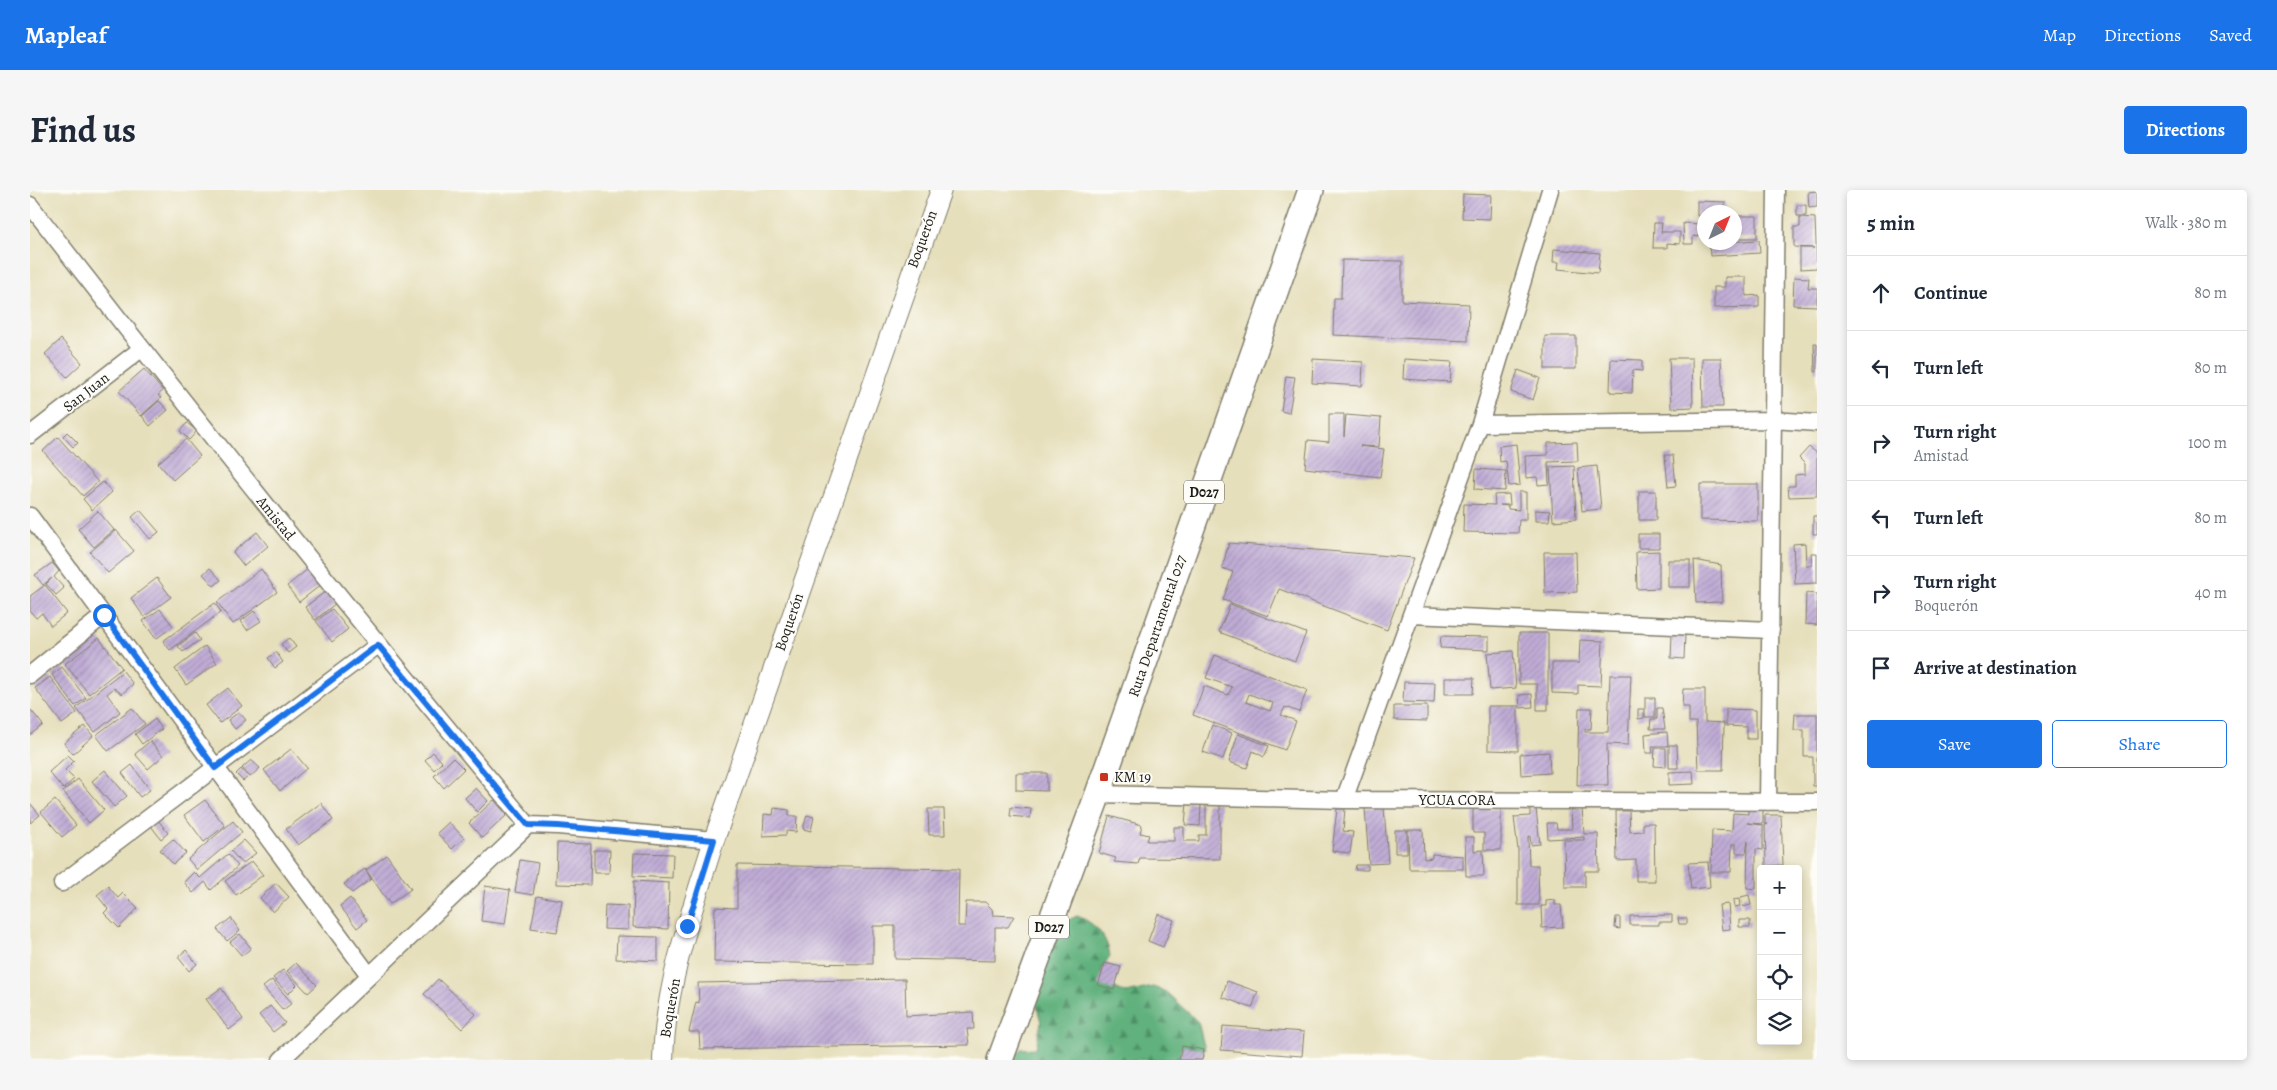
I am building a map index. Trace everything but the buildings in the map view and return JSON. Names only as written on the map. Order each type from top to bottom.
[{"type":"main road","name":"Ruta Departamental 027","points":[[1000,1060],[1098,794],[1311,190]]},
{"type":"street","name":"Boquerón","points":[[663,1060],[664,1037],[673,984],[687,926],[714,840],[941,190]]},
{"type":"street","points":[[1344,800],[1480,424],[1550,190]]},
{"type":"street","points":[[1768,802],[1776,190]]},
{"type":"street","name":"Amistad","points":[[30,205],[141,349],[378,645],[528,825]]},
{"type":"street","name":"San Juan","points":[[30,435],[141,349]]},
{"type":"street","points":[[1480,424],[1773,420],[1817,423]]},
{"type":"street","points":[[30,516],[369,975]]},
{"type":"street","points":[[30,675],[104,615]]},
{"type":"street","points":[[1411,615],[1771,630]]},
{"type":"street","points":[[62,883],[378,645]]},
{"type":"street","name":"YCUA CORA","points":[[1098,794],[1344,800],[1817,802]]},
{"type":"street","points":[[281,1060],[528,825],[714,840]]},
{"type":"green space","points":[[1077,916],[1095,927],[1107,944],[1110,957],[1102,968],[1101,982],[1126,993],[1153,987],[1166,992],[1198,1022],[1205,1050],[1184,1060],[1010,1060],[1021,1049],[1036,1048],[1041,1022],[1034,996],[1054,932],[1064,922]]},
{"type":"place","name":"KM 19","points":[[1104,777]]},
{"type":"route","points":[[104,615],[215,768],[378,645],[528,825],[714,840],[687,926]]}]
